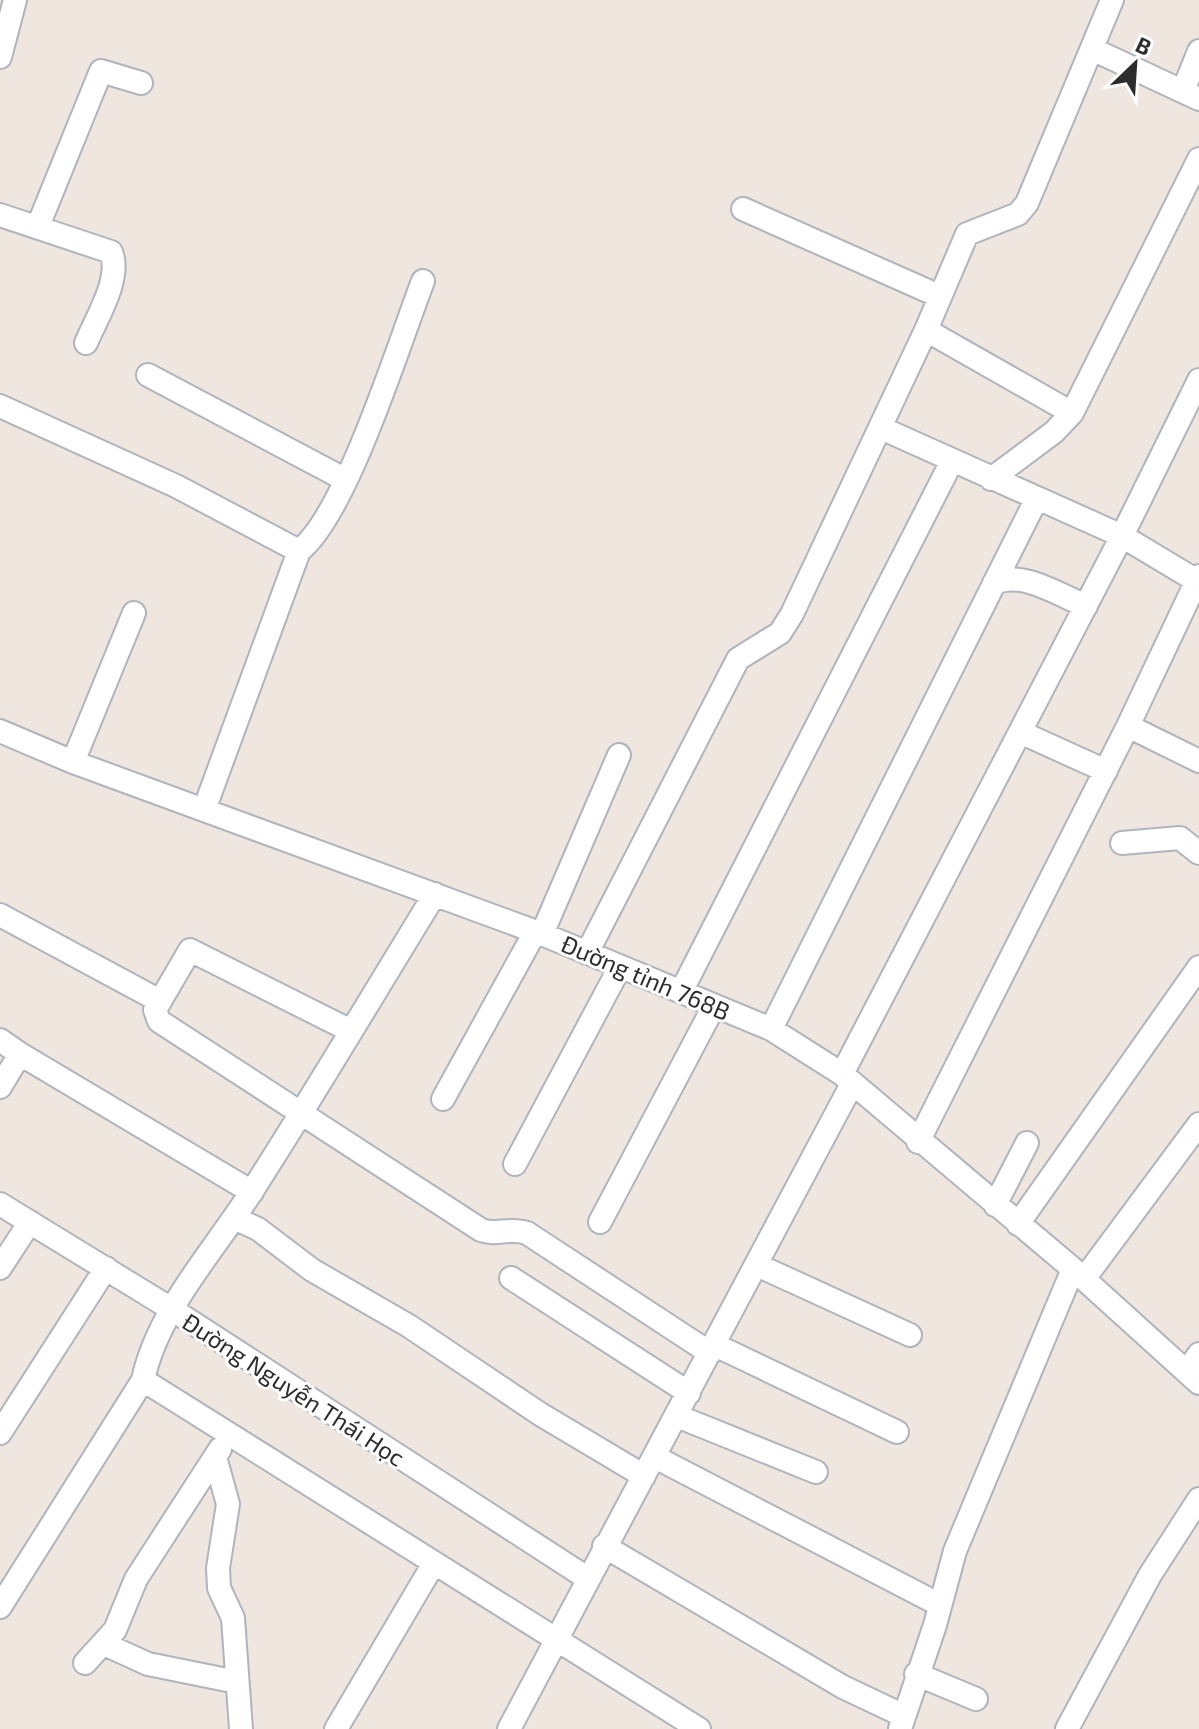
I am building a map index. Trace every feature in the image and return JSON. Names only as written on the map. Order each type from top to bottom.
[{"type":"street","points":[[0,57],[15,0]]},
{"type":"street","points":[[587,953],[738,659],[749,649],[780,633],[792,614],[881,428],[967,234],[1018,214],[1027,203],[1112,0]]},
{"type":"street","points":[[1092,49],[1191,95],[1199,51]]},
{"type":"street","points":[[38,226],[101,71],[141,83]]},
{"type":"street","points":[[991,479],[1054,432],[1072,413],[1199,159]]},
{"type":"street","points":[[743,209],[939,296]]},
{"type":"street","points":[[0,215],[111,252],[114,258],[109,287],[86,343]]},
{"type":"street","points":[[204,810],[299,551],[316,538],[346,480],[423,281]]},
{"type":"street","points":[[926,330],[1072,413]]},
{"type":"street","points":[[148,375],[346,480]]},
{"type":"street","points":[[514,1727],[587,1578],[757,1265],[1020,732],[1197,390]]},
{"type":"street","points":[[0,406],[176,486],[299,551]]},
{"type":"street","points":[[881,428],[1122,536],[1198,579],[1106,771],[918,1142]]},
{"type":"street","points":[[681,992],[952,461]]},
{"type":"street","points":[[771,1029],[1037,498]]},
{"type":"street","points":[[994,583],[1007,577],[1020,579],[1086,606]]},
{"type":"street","points":[[73,762],[134,613]]},
{"type":"street","points":[[1128,726],[1199,761]]},
{"type":"street","name":"Đường tỉnh 768B","points":[[0,731],[73,762],[538,933],[771,1029],[847,1079],[918,1142],[1195,1369]]},
{"type":"street","points":[[1020,732],[1106,771]]},
{"type":"street","points":[[443,1099],[538,933],[619,755]]},
{"type":"street","points":[[1122,843],[1180,838],[1199,853]]},
{"type":"street","points":[[0,1607],[143,1380],[153,1344],[173,1310],[252,1192],[435,894]]},
{"type":"street","points":[[0,915],[158,1000]]},
{"type":"street","points":[[351,1031],[190,950],[158,1000],[155,1010],[159,1021],[481,1230],[495,1232],[511,1227],[527,1233],[713,1349],[897,1432]]},
{"type":"street","points":[[515,1164],[620,967]]},
{"type":"street","points":[[1018,1224],[1199,967]]},
{"type":"street","points":[[600,1222],[714,1006]]},
{"type":"street","points":[[0,1040],[252,1192]]},
{"type":"street","points":[[0,1087],[20,1054]]},
{"type":"street","points":[[604,1546],[901,1722],[955,1551],[1079,1274],[1199,1124]]},
{"type":"street","points":[[995,1205],[1027,1143]]},
{"type":"street","name":"Đường Nguyễn Thái Học","points":[[0,1204],[173,1310],[587,1578]]},
{"type":"street","points":[[234,1218],[288,1248],[312,1270],[409,1326],[540,1414],[940,1605]]},
{"type":"street","points":[[0,1268],[30,1222]]},
{"type":"street","points":[[757,1265],[910,1335]]},
{"type":"street","points":[[0,1433],[106,1268]]},
{"type":"street","points":[[511,1278],[689,1393]]},
{"type":"street","points":[[143,1380],[699,1729]]},
{"type":"street","points":[[677,1416],[816,1472]]},
{"type":"street","points":[[85,1663],[115,1630],[136,1579],[230,1433]]},
{"type":"street","points":[[215,1457],[228,1504],[219,1581],[233,1618],[241,1729]]},
{"type":"street","points":[[1067,1729],[1150,1575],[1199,1499]]},
{"type":"street","points":[[336,1729],[434,1563]]},
{"type":"street","points":[[104,1644],[148,1664],[237,1682]]},
{"type":"street","points":[[916,1674],[976,1699]]}]
